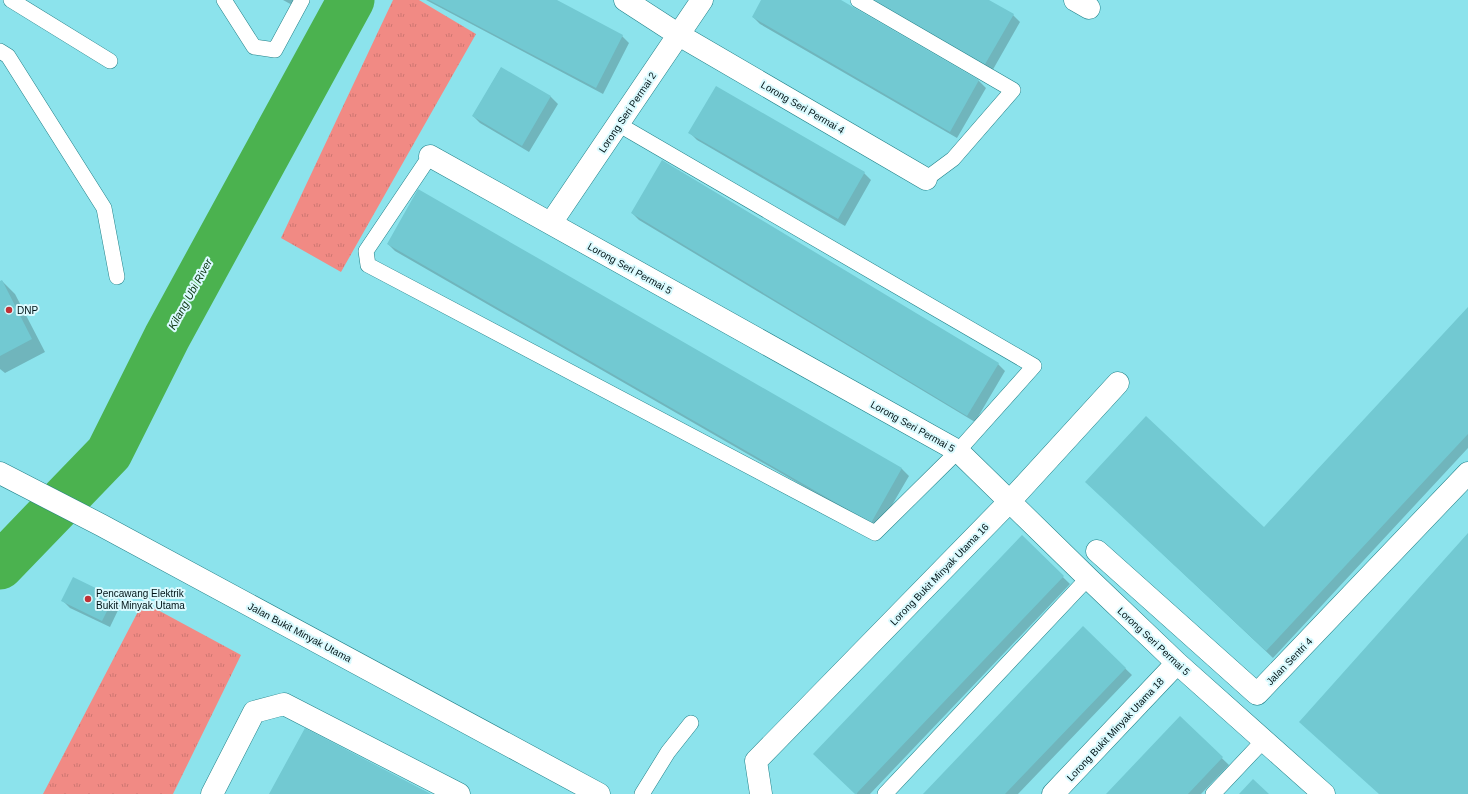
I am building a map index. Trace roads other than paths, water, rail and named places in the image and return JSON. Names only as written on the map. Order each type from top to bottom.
[{"type":"street","name":"Lorong Seri Permai 4","points":[[625,0],[679,35],[926,179]]},
{"type":"street","name":"Lorong Seri Permai 2","points":[[551,223],[702,0]]},
{"type":"street","name":"Lorong Seri Permai 5","points":[[430,156],[958,451],[1177,663],[1324,794]]},
{"type":"street","name":"Lorong Bukit Minyak Utama 16","points":[[760,794],[756,762],[1010,501],[1118,383]]},
{"type":"street","name":"Jalan Sentri 4","points":[[1097,551],[1257,694],[1468,473]]},
{"type":"street","name":"Jalan Bukit Minyak Utama","points":[[9,478],[101,525],[599,794]]},
{"type":"street","name":"Lorong Bukit Minyak Utama 18","points":[[1053,794],[1177,663]]},
{"type":"street","points":[[212,794],[254,712],[284,704],[459,794]]},
{"type":"lane","points":[[11,0],[110,61]]},
{"type":"lane","points":[[224,0],[254,47],[274,50],[302,0]]},
{"type":"lane","points":[[858,0],[1013,90],[952,159],[926,179]]},
{"type":"lane","points":[[0,51],[8,56],[104,208],[118,277]]},
{"type":"lane","points":[[430,156],[366,252],[368,265],[875,533],[958,451],[1034,366],[618,124]]},
{"type":"lane","points":[[885,794],[1088,578]]},
{"type":"lane","points":[[642,794],[668,752],[691,723]]},
{"type":"lane","points":[[1213,794],[1264,740]]},
{"type":"waterway","name":"Kilang Ubi River","points":[[0,566],[109,453],[167,337],[351,0]]},
{"type":"place","name":"DNP","points":[[9,310]]},
{"type":"place","name":"Pencawang Elektrik Bukit Minyak Utama","points":[[88,599]]}]
